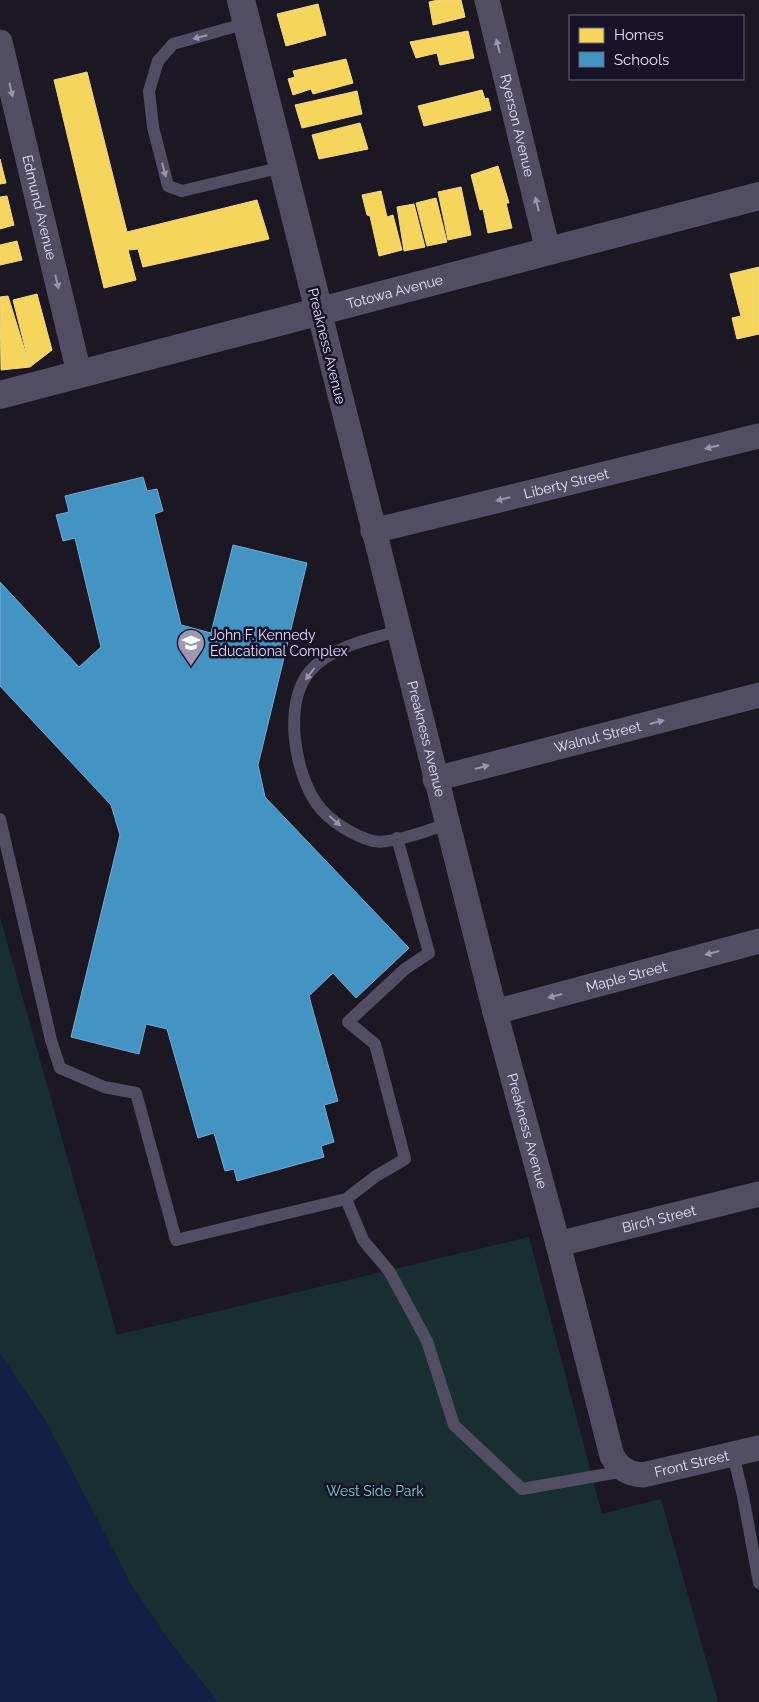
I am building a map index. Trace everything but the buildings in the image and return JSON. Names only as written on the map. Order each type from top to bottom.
[{"type":"street","name":"Ryerson Avenue","points":[[487,0],[548,251]]},
{"type":"street","name":"Preakness Avenue","points":[[244,12],[495,1012],[558,1244],[610,1447],[617,1465],[625,1472]]},
{"type":"street","name":"Edmund Avenue","points":[[0,42],[79,373]]},
{"type":"street","name":"Totowa Avenue","points":[[0,395],[759,196]]},
{"type":"street","name":"Liberty Street","points":[[374,531],[759,436]]},
{"type":"street","name":"Walnut Street","points":[[435,779],[759,695]]},
{"type":"street","name":"Maple Street","points":[[495,1012],[759,941]]},
{"type":"street","name":"Birch Street","points":[[558,1244],[759,1194]]},
{"type":"street","name":"Front Street","points":[[625,1472],[643,1475],[759,1448]]},
{"type":"lane","points":[[244,12],[172,44],[158,61],[149,91],[153,127],[161,161],[168,186],[182,191],[282,167]]},
{"type":"lane","points":[[399,631],[331,654],[310,672],[296,697],[294,732],[299,758],[317,804],[340,826],[375,841],[397,838],[447,824]]},
{"type":"lane","points":[[0,819],[51,1040],[60,1068],[104,1087],[136,1093],[176,1240],[346,1199],[376,1176],[405,1159],[375,1044],[348,1022],[405,969],[430,953],[397,838]]},
{"type":"lane","points":[[346,1199],[363,1240],[389,1271],[427,1341],[454,1425],[522,1490],[625,1472]]},
{"type":"lane","points":[[733,1454],[744,1496],[759,1583]]},
{"type":"green space","name":"West Side Park","points":[[0,917],[117,1335],[529,1237],[602,1514],[661,1499],[718,1702],[218,1702],[170,1642],[132,1586],[45,1420],[0,1355]]},
{"type":"water","points":[[0,1353],[45,1420],[132,1586],[170,1642],[218,1702],[0,1702]]},
{"type":"place","name":"John F. Kennedy Educational Complex","points":[[191,667]]}]
